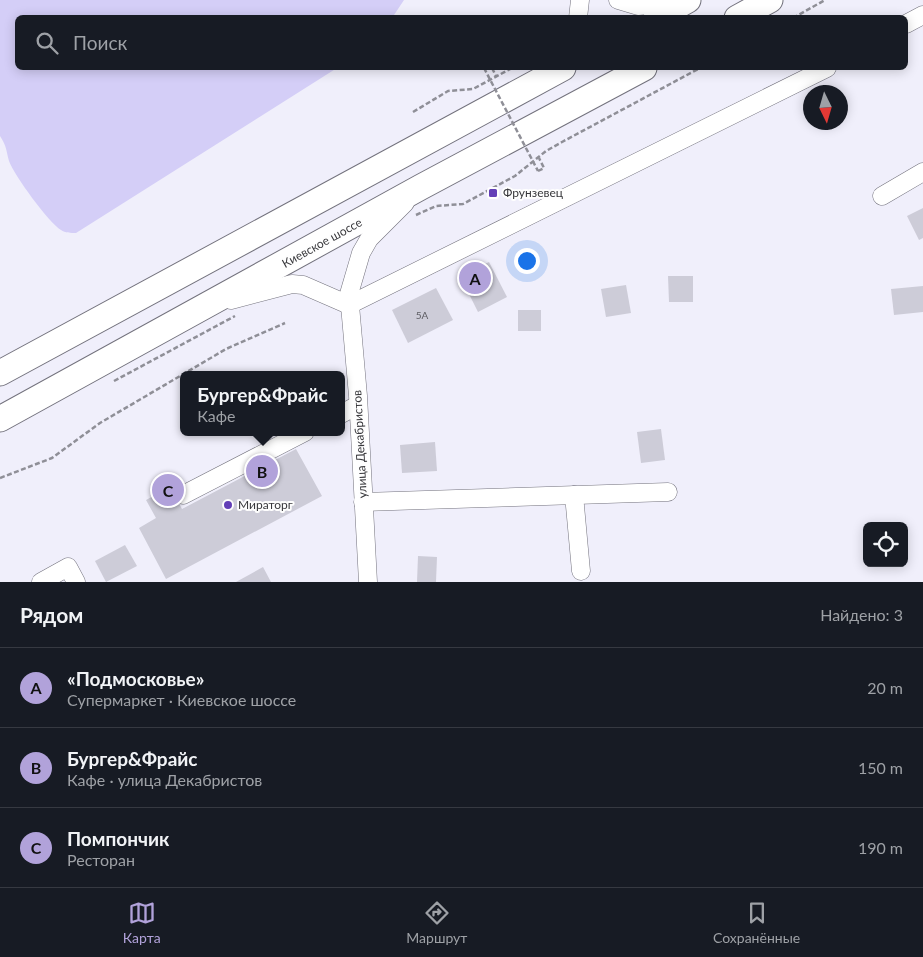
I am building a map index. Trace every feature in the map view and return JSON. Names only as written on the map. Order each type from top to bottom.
[{"type":"highway","points":[[661,15],[687,0]]},
{"type":"highway","points":[[742,15],[770,0]]},
{"type":"highway","points":[[0,373],[545,74],[557,70]]},
{"type":"highway","name":"Киевское шоссе","points":[[0,419],[202,310],[421,187],[640,70]]},
{"type":"street","points":[[578,15],[580,0]]},
{"type":"street","points":[[618,0],[646,6],[687,0]]},
{"type":"street","points":[[908,23],[923,14]]},
{"type":"street","points":[[202,310],[292,284],[303,285],[349,306],[823,70]]},
{"type":"street","points":[[882,196],[923,172]]},
{"type":"street","name":"улица Декабристов","points":[[368,582],[358,405],[349,306],[354,271],[369,239],[421,187]]},
{"type":"street","points":[[354,271],[355,281],[363,290],[377,291]]},
{"type":"street","points":[[345,412],[358,405]]},
{"type":"street","points":[[183,495],[297,436]]},
{"type":"street","points":[[364,502],[668,492]]},
{"type":"street","points":[[574,494],[581,571]]},
{"type":"street","points":[[40,582],[68,567],[76,582]]},
{"type":"path","points":[[798,15],[826,0]]},
{"type":"path","points":[[485,70],[538,171],[544,168],[538,157]]},
{"type":"path","points":[[493,70],[496,76]]},
{"type":"path","points":[[413,112],[448,92],[473,88],[508,70]]},
{"type":"path","points":[[412,218],[436,206],[463,204],[515,176],[538,157],[696,70]]},
{"type":"path","points":[[112,382],[238,314]]},
{"type":"path","points":[[189,371],[218,354],[285,324]]},
{"type":"path","points":[[0,478],[52,458],[100,423],[180,376]]},
{"type":"shaded area","points":[[0,0],[404,0],[394,15],[15,15],[15,70],[334,70],[76,233],[61,230],[41,209],[12,168],[0,136]]},
{"type":"building","points":[[923,208],[923,238],[919,240],[907,216]]},
{"type":"building","points":[[489,262],[507,297],[478,312],[460,276]]},
{"type":"building","points":[[668,276],[693,276],[693,302],[669,302]]},
{"type":"building","points":[[626,285],[631,313],[606,317],[601,289]]},
{"type":"building","points":[[923,286],[923,312],[894,315],[891,289]]},
{"type":"building","points":[[436,288],[453,320],[408,343],[392,310]]},
{"type":"building","points":[[518,310],[541,310],[541,331],[518,331]]},
{"type":"building","points":[[661,429],[665,460],[641,463],[637,432]]},
{"type":"building","points":[[435,442],[437,471],[402,473],[400,445]]},
{"type":"building","points":[[296,449],[322,496],[166,579],[139,528],[156,518],[146,500],[170,487],[182,509]]},
{"type":"building","points":[[125,545],[137,566],[106,582],[95,561]]},
{"type":"building","points":[[418,556],[437,557],[436,582],[417,582]]},
{"type":"building","points":[[263,567],[271,582],[236,582]]},
{"type":"place","name":"Фрунзевец","points":[[493,193]]},
{"type":"place","name":"«Подмосковье»","points":[[475,278]]},
{"type":"place","name":"Бургер&Фрайс","points":[[262,471]]},
{"type":"place","name":"Помпончик","points":[[168,490]]},
{"type":"place","name":"Мираторг","points":[[228,505]]}]
